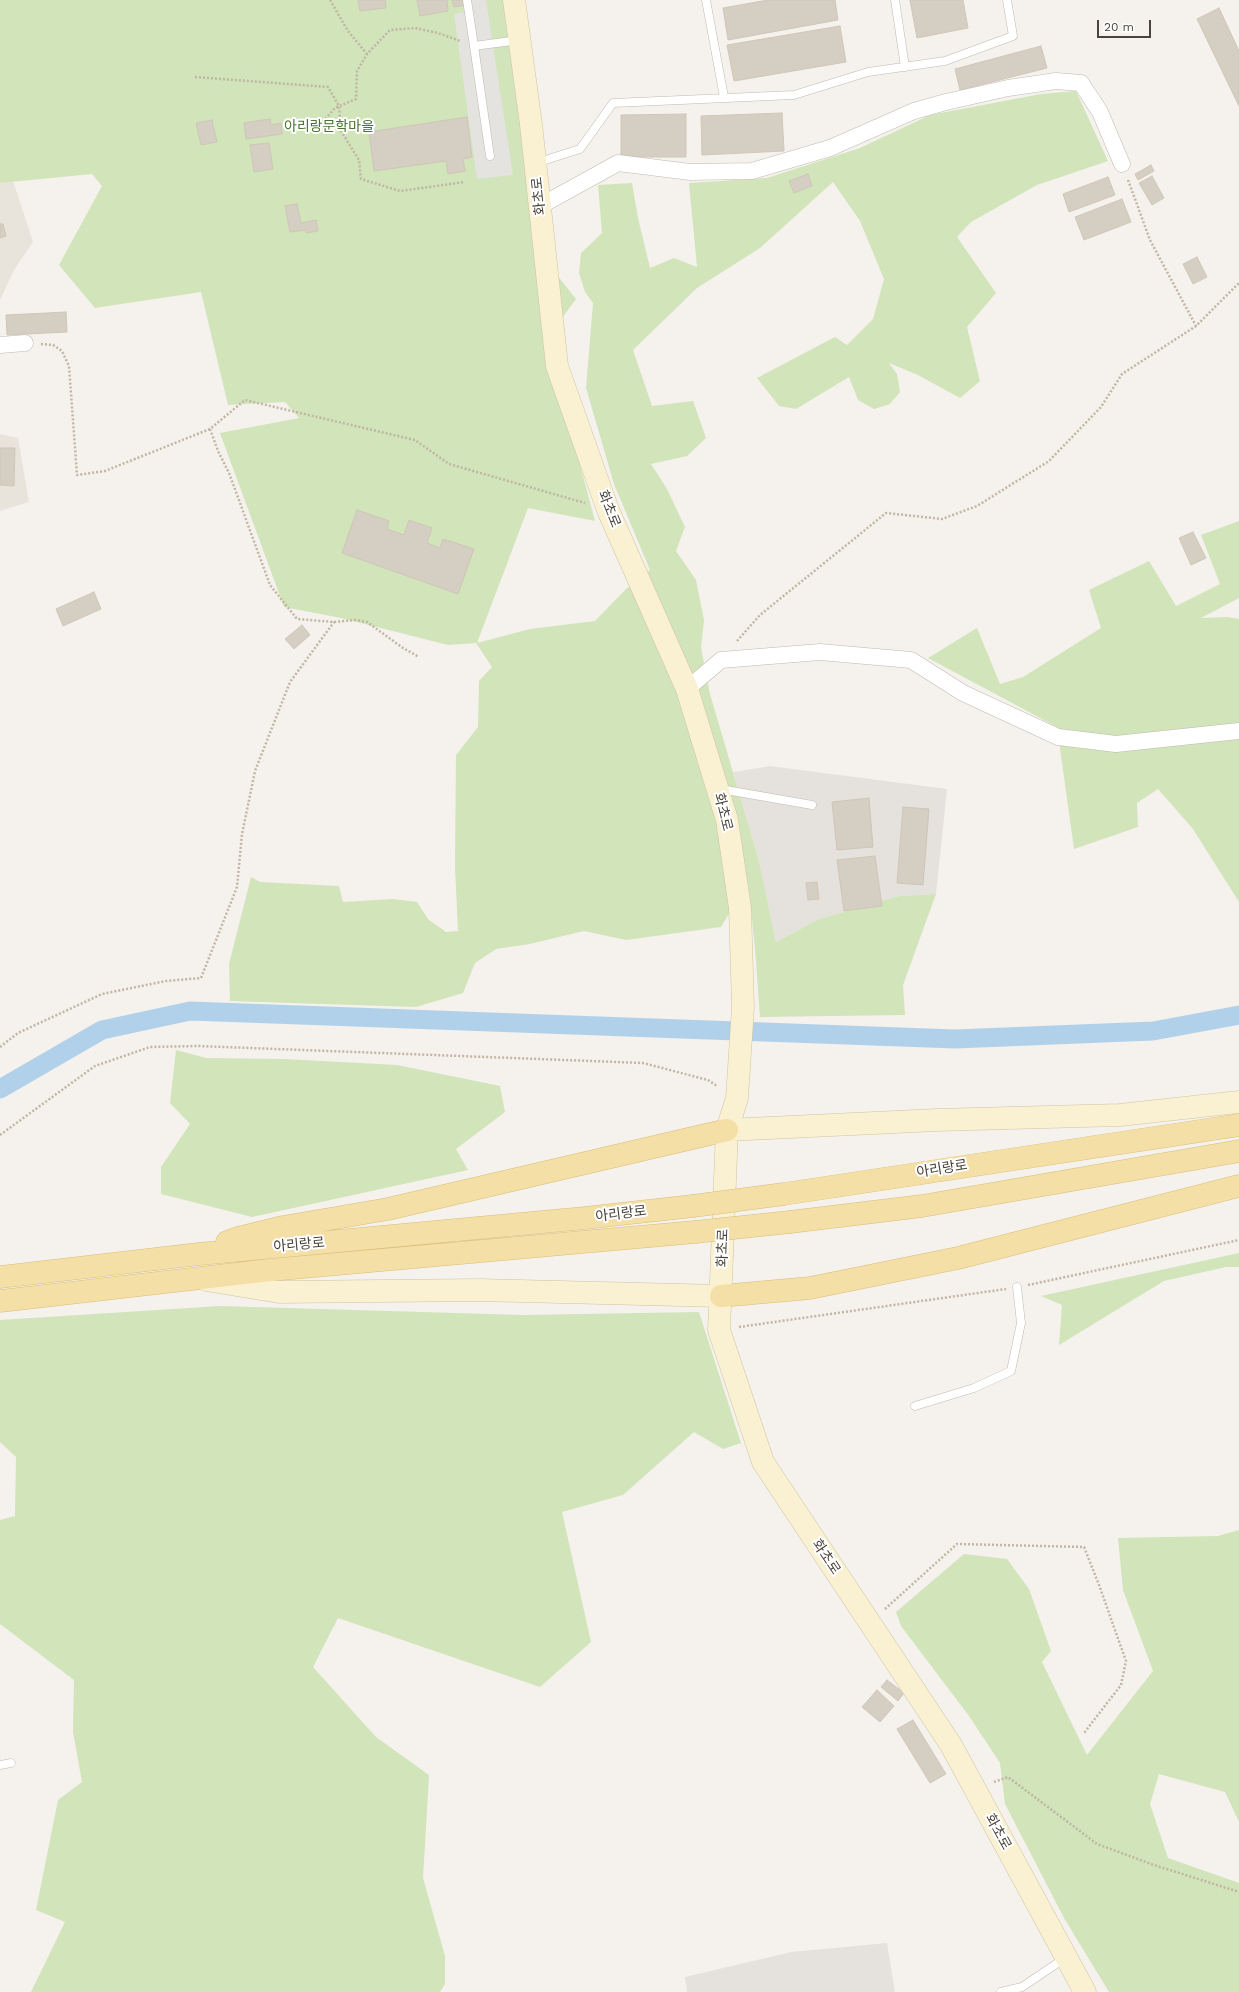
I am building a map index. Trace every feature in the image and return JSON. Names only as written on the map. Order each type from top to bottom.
[{"type":"main road","name":"아리랑로","points":[[0,1277],[199,1254],[585,1218],[693,1206],[784,1194],[1239,1125]]},
{"type":"main road","points":[[199,1254],[238,1238],[283,1227],[388,1209],[727,1130]]},
{"type":"main road","name":"아리랑로","points":[[0,1301],[270,1270],[695,1232],[790,1222],[922,1206],[1239,1152]]},
{"type":"main road","points":[[721,1296],[810,1288],[958,1258],[1239,1186]]},
{"type":"street","name":"화초로","points":[[514,0],[540,206],[556,366],[608,510],[688,689],[727,820],[740,908],[743,1007],[737,1088],[727,1130],[719,1330],[763,1462],[951,1745],[1085,1992]]},
{"type":"street","points":[[540,206],[618,163],[690,172],[752,171],[830,148],[914,111],[992,92],[1056,81],[1081,83],[1100,112],[1122,164]]},
{"type":"street","points":[[0,345],[25,343]]},
{"type":"street","points":[[688,689],[721,660],[820,652],[911,660],[963,693],[1058,737],[1116,744],[1239,731]]},
{"type":"street","points":[[727,1130],[937,1120],[1120,1115],[1239,1102]]},
{"type":"street","points":[[195,1278],[279,1292],[480,1290],[721,1296]]},
{"type":"lane","points":[[467,0],[490,156]]},
{"type":"lane","points":[[706,0],[724,98]]},
{"type":"lane","points":[[895,0],[905,67]]},
{"type":"lane","points":[[535,163],[580,149],[613,103],[794,95],[868,72],[945,61],[1013,36],[1007,0]]},
{"type":"lane","points":[[474,46],[520,40]]},
{"type":"lane","points":[[718,788],[812,805]]},
{"type":"lane","points":[[915,1406],[974,1388],[1010,1371],[1021,1323],[1017,1287]]},
{"type":"lane","points":[[0,1765],[11,1763]]},
{"type":"lane","points":[[1001,1992],[1022,1988],[1066,1957]]},
{"type":"path","points":[[330,0],[348,31],[367,54]]},
{"type":"path","points":[[320,125],[335,108],[356,99],[357,71],[367,54],[390,30],[415,28],[438,33],[474,46]]},
{"type":"path","points":[[195,77],[328,87],[339,106],[341,130],[359,160],[361,179],[400,191],[465,182]]},
{"type":"path","points":[[1122,164],[1150,240],[1196,326]]},
{"type":"path","points":[[721,660],[760,615],[886,513],[942,519],[977,506],[1049,461],[1101,407],[1122,374],[1196,326],[1239,282]]},
{"type":"path","points":[[25,343],[53,345],[62,351],[69,366],[77,475],[105,471],[210,429],[245,400],[415,440],[449,464],[608,510]]},
{"type":"path","points":[[210,429],[229,473],[270,585],[297,619],[334,622],[355,620],[367,622],[403,648],[419,657]]},
{"type":"path","points":[[0,1047],[18,1034],[102,994],[166,981],[200,978],[237,887],[242,834],[255,771],[290,682],[334,622]]},
{"type":"path","points":[[0,1136],[95,1066],[150,1047],[198,1046],[643,1063],[737,1088]]},
{"type":"path","points":[[719,1330],[1017,1287],[1239,1240]]},
{"type":"path","points":[[870,1623],[957,1544],[1084,1547],[1126,1661],[1121,1685],[1084,1733]]},
{"type":"path","points":[[975,1790],[1008,1777],[1097,1844],[1239,1892]]},
{"type":"shaded area","points":[[463,0],[486,0],[513,175],[477,179],[454,14],[465,12]]},
{"type":"shaded area","points":[[13,181],[33,242],[14,270],[0,300],[0,183]]},
{"type":"shaded area","points":[[0,434],[18,438],[29,502],[0,511]]},
{"type":"shaded area","points":[[770,766],[947,789],[936,894],[899,896],[819,919],[776,942],[759,861],[733,772]]},
{"type":"shaded area","points":[[887,1943],[895,1992],[687,1992],[685,1977],[791,1952]]},
{"type":"green space","name":"아리랑문학마을","points":[[0,0],[506,0],[538,251],[576,299],[548,337],[550,352],[595,521],[528,508],[477,643],[530,629],[595,621],[626,589],[650,570],[614,484],[586,388],[593,303],[585,292],[579,273],[581,253],[602,233],[598,185],[632,183],[638,218],[650,268],[674,258],[697,267],[689,183],[767,178],[860,148],[930,115],[1041,94],[1076,91],[1108,161],[1037,185],[971,222],[957,237],[996,293],[967,327],[980,381],[960,398],[918,375],[889,363],[897,374],[900,392],[890,404],[874,409],[858,400],[849,377],[796,409],[779,406],[757,378],[835,337],[847,345],[873,319],[884,279],[860,221],[833,182],[760,248],[697,288],[633,350],[652,406],[693,401],[706,438],[687,456],[651,464],[667,489],[685,527],[676,551],[696,580],[704,620],[701,648],[710,694],[759,861],[776,942],[819,919],[899,896],[936,894],[903,985],[905,1015],[760,1017],[748,881],[721,927],[626,940],[584,931],[530,944],[496,949],[475,963],[463,993],[416,1007],[230,1001],[229,964],[251,877],[260,882],[339,886],[343,902],[393,899],[417,902],[428,919],[446,932],[458,931],[455,867],[456,755],[478,727],[479,681],[492,667],[476,643],[448,645],[341,618],[284,607],[220,433],[299,418],[285,402],[228,405],[201,292],[95,308],[59,265],[102,186],[92,174],[0,183]]},
{"type":"green space","points":[[1239,521],[1239,598],[1201,618],[1227,617],[1239,619],[1239,902],[1193,829],[1158,789],[1137,803],[1138,827],[1074,849],[1057,727],[928,658],[977,628],[1000,684],[1023,677],[1101,628],[1089,590],[1149,561],[1176,606],[1220,584],[1201,535]]},
{"type":"green space","points":[[176,1050],[206,1058],[284,1059],[397,1065],[500,1086],[505,1112],[456,1149],[468,1170],[252,1217],[161,1194],[161,1167],[190,1124],[170,1103]]},
{"type":"green space","points":[[1239,1253],[1239,1267],[1226,1267],[1164,1281],[1059,1345],[1062,1305],[1041,1296]]},
{"type":"green space","points":[[220,1306],[523,1315],[699,1312],[741,1443],[723,1449],[694,1432],[623,1495],[562,1512],[591,1642],[540,1687],[338,1618],[313,1667],[376,1737],[429,1775],[423,1878],[445,1956],[445,1984],[440,1992],[31,1992],[65,1922],[36,1910],[58,1800],[82,1782],[73,1732],[74,1680],[0,1624],[0,1520],[15,1516],[16,1457],[0,1442],[0,1320]]},
{"type":"green space","points":[[1239,1530],[1239,1822],[1225,1792],[1159,1774],[1150,1804],[1168,1858],[1239,1883],[1239,1992],[1109,1992],[1064,1918],[1005,1804],[1000,1763],[969,1716],[901,1626],[896,1612],[964,1554],[1007,1559],[1029,1589],[1051,1651],[1042,1662],[1087,1755],[1153,1671],[1123,1590],[1118,1538],[1218,1536]]},
{"type":"building","points":[[358,0],[385,0],[386,8],[360,11]]},
{"type":"building","points":[[417,0],[447,0],[448,11],[420,16]]},
{"type":"building","points":[[452,0],[463,0],[464,5],[454,7]]},
{"type":"building","points":[[768,0],[835,0],[838,20],[728,40],[723,8]]},
{"type":"building","points":[[910,0],[963,0],[968,28],[917,38]]},
{"type":"building","points":[[1219,8],[1239,51],[1239,106],[1197,19]]},
{"type":"building","points":[[840,26],[846,62],[734,81],[727,45]]},
{"type":"building","points":[[1041,46],[1047,68],[960,90],[955,69]]},
{"type":"building","points":[[782,113],[784,151],[702,155],[701,116]]},
{"type":"building","points":[[686,114],[686,157],[621,157],[621,115]]},
{"type":"building","points":[[467,117],[472,157],[463,159],[465,171],[448,174],[446,161],[374,171],[369,132]]},
{"type":"building","points":[[270,119],[271,125],[281,123],[282,134],[246,139],[244,123]]},
{"type":"building","points":[[212,120],[217,142],[201,145],[196,123]]},
{"type":"building","points":[[269,143],[273,169],[254,172],[250,145]]},
{"type":"building","points":[[1151,165],[1154,171],[1138,180],[1135,174]]},
{"type":"building","points":[[808,174],[812,186],[794,193],[789,181]]},
{"type":"building","points":[[1152,176],[1164,198],[1152,205],[1139,183]]},
{"type":"building","points":[[1108,177],[1115,195],[1069,212],[1063,194]]},
{"type":"building","points":[[1122,199],[1131,222],[1084,240],[1075,217]]},
{"type":"building","points":[[297,204],[301,223],[316,220],[318,231],[306,233],[306,230],[290,232],[285,206]]},
{"type":"building","points":[[0,224],[3,224],[6,236],[0,238]]},
{"type":"building","points":[[1197,257],[1207,277],[1193,284],[1183,264]]},
{"type":"building","points":[[66,312],[67,332],[7,335],[6,315]]},
{"type":"building","points":[[0,448],[15,448],[14,486],[0,485]]},
{"type":"building","points":[[357,510],[389,521],[387,529],[404,535],[409,520],[432,528],[427,543],[440,548],[443,539],[474,549],[458,594],[342,553]]},
{"type":"building","points":[[1193,532],[1206,558],[1191,565],[1179,538]]},
{"type":"building","points":[[94,592],[101,609],[63,626],[56,609]]},
{"type":"building","points":[[302,625],[310,635],[294,649],[285,639]]},
{"type":"building","points":[[869,798],[873,847],[837,850],[832,802]]},
{"type":"building","points":[[903,807],[929,809],[923,885],[897,883]]},
{"type":"building","points":[[875,856],[882,906],[844,911],[837,860]]},
{"type":"building","points":[[817,882],[819,899],[808,900],[806,883]]},
{"type":"building","points":[[887,1680],[904,1693],[898,1701],[881,1687]]},
{"type":"building","points":[[877,1690],[894,1706],[880,1722],[862,1707]]},
{"type":"building","points":[[913,1720],[946,1774],[930,1783],[897,1729]]},
{"type":"waterway","points":[[0,1089],[102,1030],[190,1011],[955,1039],[1153,1031],[1239,1015]]}]
